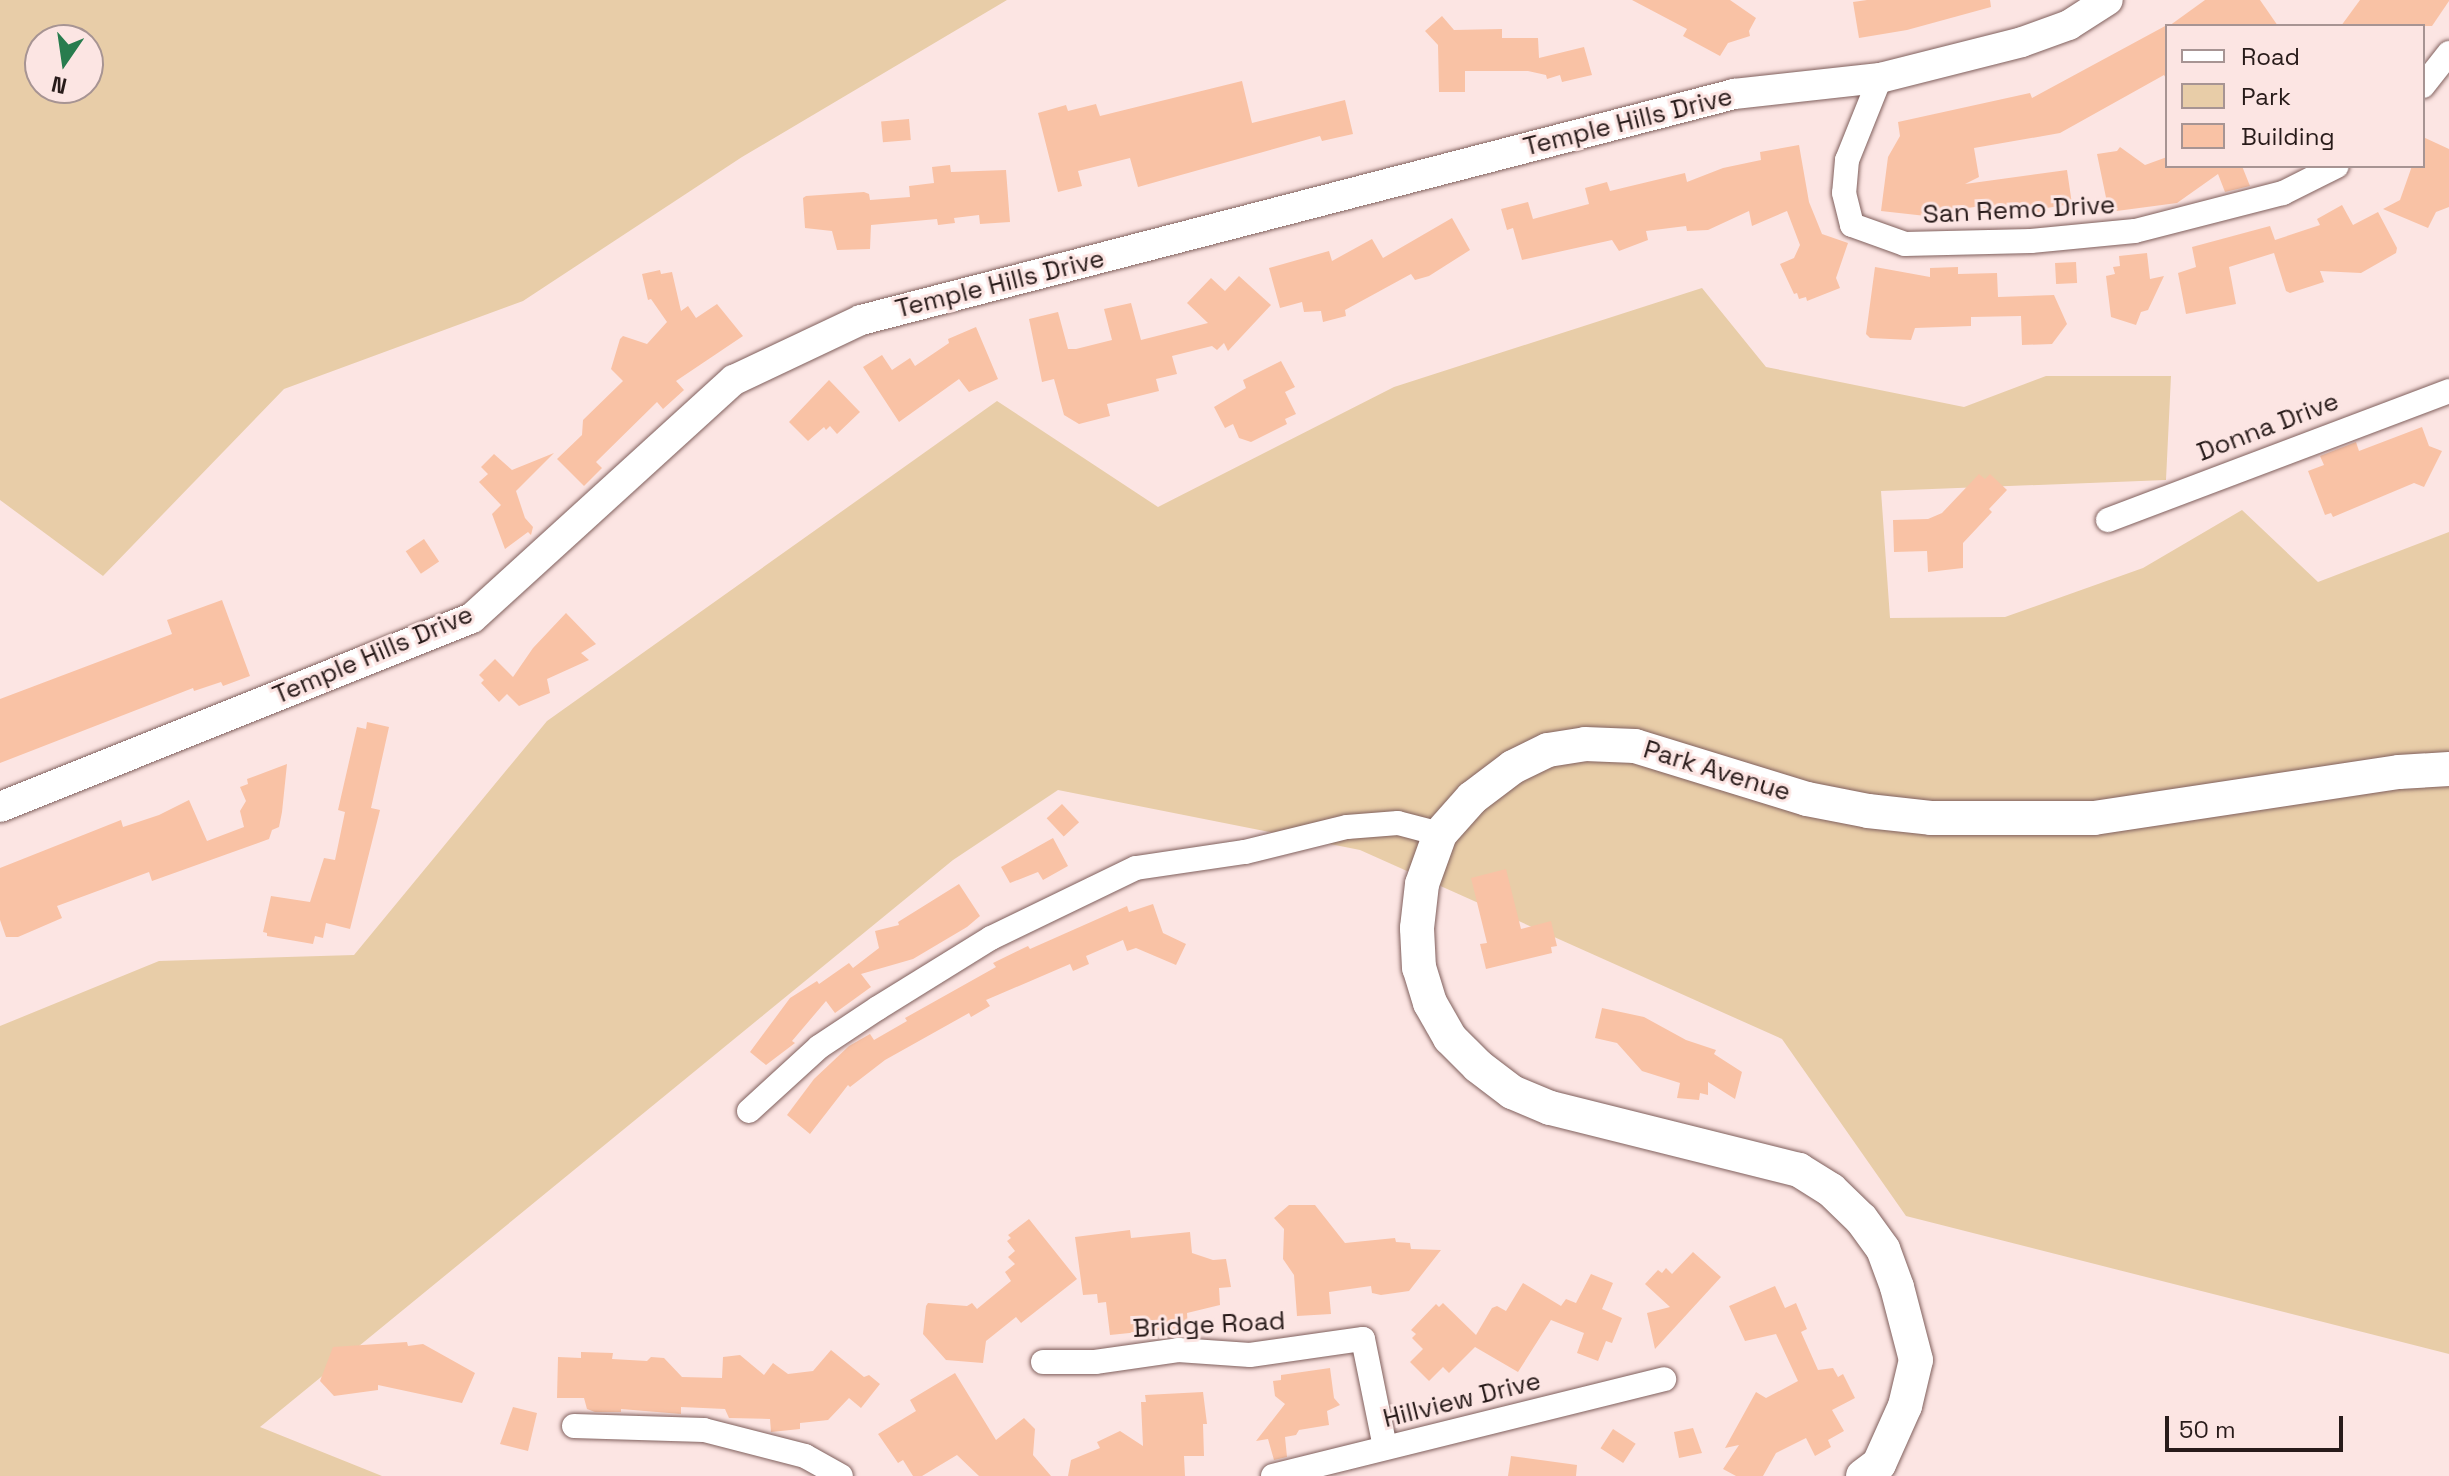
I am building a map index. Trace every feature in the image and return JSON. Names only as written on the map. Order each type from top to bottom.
[{"type":"main road","name":"Park Avenue","points":[[1878,1472],[1905,1406],[1916,1360],[1897,1287],[1883,1249],[1861,1219],[1831,1190],[1799,1170],[1550,1108],[1512,1092],[1478,1066],[1450,1038],[1430,1003],[1419,968],[1417,928],[1422,884],[1440,834],[1472,798],[1513,767],[1548,750],[1585,744],[1635,746],[1807,799],[1868,811],[1931,818],[2094,818],[2399,772],[2449,769]]},
{"type":"street","name":"Temple Hills Drive","points":[[0,807],[472,618],[734,380],[861,320],[1734,94],[1880,78],[2022,42],[2069,25],[2108,0]]},
{"type":"street","points":[[2425,83],[2449,53]]},
{"type":"street","name":"San Remo Drive","points":[[1880,78],[1847,160],[1844,193],[1852,225],[1905,244],[2017,242],[2135,231],[2283,193],[2333,168]]},
{"type":"street","name":"Donna Drive","points":[[2108,520],[2449,391]]},
{"type":"street","points":[[749,1111],[819,1047],[878,1008],[991,938],[1136,868],[1245,852],[1347,827],[1398,823],[1440,834]]},
{"type":"street","name":"Bridge Road","points":[[1043,1362],[1095,1362],[1178,1350],[1250,1355],[1363,1339],[1385,1447]]},
{"type":"street","name":"Hillview Drive","points":[[1273,1476],[1664,1379]]},
{"type":"street","points":[[574,1426],[704,1430],[805,1456],[841,1476]]},
{"type":"green space","points":[[0,0],[1007,0],[742,157],[523,301],[284,389],[103,576],[0,500]]},
{"type":"green space","points":[[1702,288],[1766,367],[1964,407],[2046,376],[2171,376],[2166,480],[1881,491],[1890,618],[2005,617],[2143,568],[2242,510],[2318,582],[2449,532],[2449,1354],[1906,1216],[1782,1039],[1360,850],[1058,790],[953,860],[260,1427],[382,1476],[0,1476],[0,1026],[159,961],[354,955],[547,721],[997,401],[1158,507],[1394,387]]},
{"type":"building","points":[[1632,0],[1730,0],[1756,18],[1749,31],[1750,36],[1728,43],[1720,56],[1683,36],[1687,29]]},
{"type":"building","points":[[1990,0],[1991,7],[1907,30],[1859,38],[1853,2]]},
{"type":"building","points":[[2205,0],[2260,0],[2277,24],[2172,24]]},
{"type":"building","points":[[2360,0],[2449,0],[2432,26],[2342,24]]},
{"type":"building","points":[[1442,16],[1454,30],[1502,29],[1502,38],[1538,38],[1539,58],[1584,47],[1592,75],[1562,82],[1560,75],[1547,79],[1546,75],[1528,71],[1465,71],[1465,92],[1439,92],[1438,45],[1425,31]]},
{"type":"building","points":[[2165,26],[2165,77],[2060,133],[1974,148],[1979,177],[1965,184],[2067,170],[2072,204],[2040,209],[2041,214],[2004,219],[2002,211],[1983,214],[1982,206],[1945,211],[1944,218],[1881,211],[1888,157],[1900,136],[1898,122],[2030,93],[2032,98]]},
{"type":"building","points":[[1242,81],[1252,123],[1345,100],[1353,134],[1322,141],[1320,136],[1138,187],[1130,158],[1078,171],[1082,186],[1058,192],[1038,113],[1066,105],[1068,111],[1096,104],[1100,116]]},
{"type":"building","points":[[909,119],[911,140],[883,142],[881,121]]},
{"type":"building","points":[[2425,138],[2449,149],[2449,207],[2436,212],[2428,228],[2383,209],[2400,200],[2411,168],[2425,168]]},
{"type":"building","points":[[1799,145],[1809,202],[1822,234],[1848,243],[1836,278],[1840,288],[1807,301],[1806,297],[1799,299],[1797,293],[1794,294],[1780,264],[1794,258],[1800,245],[1787,211],[1752,226],[1749,211],[1708,230],[1687,231],[1686,226],[1646,231],[1648,240],[1619,251],[1612,240],[1522,260],[1513,228],[1507,230],[1501,209],[1528,202],[1533,219],[1589,204],[1585,188],[1607,182],[1610,191],[1685,173],[1687,182],[1723,168],[1761,160],[1760,152]]},
{"type":"building","points":[[2120,147],[2145,165],[2165,158],[2165,168],[2243,168],[2250,186],[2225,192],[2218,174],[2177,203],[2109,212],[2097,154],[2117,151]]},
{"type":"building","points":[[950,165],[951,172],[1006,170],[1010,222],[980,224],[979,215],[954,218],[955,223],[938,225],[937,219],[871,225],[870,249],[837,250],[832,231],[805,228],[803,198],[806,196],[864,192],[869,194],[870,200],[910,197],[909,186],[934,183],[932,167]]},
{"type":"building","points":[[2342,205],[2353,225],[2378,212],[2397,248],[2396,253],[2361,273],[2320,271],[2324,282],[2290,293],[2286,291],[2274,253],[2229,267],[2236,304],[2186,314],[2178,273],[2196,267],[2192,247],[2270,226],[2275,240],[2320,225],[2317,219]]},
{"type":"building","points":[[1452,218],[1470,250],[1429,276],[1415,280],[1411,274],[1345,310],[1346,316],[1323,322],[1321,311],[1304,312],[1302,302],[1280,308],[1269,268],[1329,251],[1332,261],[1372,239],[1383,258]]},
{"type":"building","points":[[2147,253],[2150,279],[2164,276],[2148,310],[2141,312],[2136,325],[2111,317],[2106,276],[2115,274],[2113,267],[2120,266],[2119,256]]},
{"type":"building","points":[[2076,262],[2077,283],[2056,284],[2055,263]]},
{"type":"building","points":[[1875,267],[1930,277],[1930,268],[1958,267],[1958,274],[1997,273],[1998,297],[2054,295],[2067,324],[2052,344],[2022,345],[2021,316],[1971,317],[1971,326],[1915,328],[1911,340],[1870,338],[1866,334]]},
{"type":"building","points":[[660,270],[661,274],[672,272],[681,311],[688,306],[696,318],[717,304],[743,336],[676,381],[684,390],[663,409],[657,402],[596,462],[602,468],[584,486],[557,459],[582,435],[583,420],[623,381],[611,369],[620,339],[623,336],[647,344],[667,322],[651,299],[648,300],[642,274]]},
{"type":"building","points":[[1239,276],[1271,305],[1228,351],[1224,343],[1217,350],[1212,346],[1172,356],[1177,374],[1156,379],[1159,391],[1107,404],[1110,416],[1079,424],[1064,415],[1054,379],[1042,382],[1029,319],[1058,312],[1068,349],[1076,349],[1112,340],[1104,309],[1131,303],[1141,340],[1208,323],[1187,303],[1211,278],[1225,291]]},
{"type":"building","points":[[976,327],[998,379],[969,392],[959,379],[899,422],[863,367],[882,355],[892,370],[910,358],[915,366],[949,343],[948,339]]},
{"type":"building","points":[[1281,361],[1295,387],[1285,392],[1296,414],[1285,419],[1287,424],[1251,442],[1239,438],[1233,424],[1225,428],[1214,407],[1246,388],[1243,380]]},
{"type":"building","points":[[829,380],[860,412],[837,434],[830,426],[826,430],[824,427],[808,441],[789,422]]},
{"type":"building","points":[[2422,427],[2429,446],[2442,451],[2424,487],[2414,483],[2333,517],[2331,513],[2325,515],[2308,471],[2324,465],[2320,456],[2356,442],[2359,451]]},
{"type":"building","points":[[554,453],[516,491],[525,518],[533,527],[531,535],[528,532],[505,549],[492,514],[501,505],[479,482],[488,474],[481,467],[494,454],[512,470]]},
{"type":"building","points":[[1979,474],[1985,479],[1990,474],[2007,490],[1989,509],[1992,512],[1963,543],[1963,568],[1928,572],[1927,551],[1894,552],[1893,520],[1928,519],[1942,513]]},
{"type":"building","points":[[424,539],[439,561],[421,574],[406,551]]},
{"type":"building","points":[[222,600],[250,676],[223,686],[221,682],[194,691],[193,688],[0,763],[0,699],[172,634],[167,620]]},
{"type":"building","points":[[566,613],[596,644],[581,653],[589,660],[547,679],[550,693],[519,706],[507,694],[499,702],[481,683],[484,680],[479,675],[495,659],[513,677],[533,648]]},
{"type":"building","points":[[367,722],[389,727],[371,808],[380,810],[350,929],[326,923],[323,938],[315,936],[313,944],[267,936],[263,932],[271,896],[310,902],[324,858],[335,860],[345,812],[338,810],[357,727],[366,729]]},
{"type":"building","points":[[287,764],[279,827],[272,830],[269,839],[152,881],[149,872],[57,906],[62,918],[18,937],[6,937],[0,920],[0,868],[121,820],[123,827],[159,815],[189,800],[207,841],[244,827],[240,811],[246,801],[240,787],[248,784],[247,779]]},
{"type":"building","points":[[1062,804],[1079,822],[1064,837],[1047,818]]},
{"type":"building","points":[[1053,838],[1068,866],[1043,880],[1038,872],[1010,883],[1001,867]]},
{"type":"building","points":[[1506,869],[1521,929],[1551,921],[1557,946],[1551,947],[1552,953],[1486,969],[1480,944],[1487,943],[1471,878]]},
{"type":"building","points":[[959,884],[980,916],[967,927],[913,959],[861,974],[871,987],[835,1013],[826,1001],[792,1041],[795,1043],[766,1065],[750,1052],[790,998],[817,981],[819,984],[849,963],[853,968],[879,948],[875,931],[899,925],[898,922]]},
{"type":"building","points":[[1153,904],[1163,933],[1186,944],[1176,965],[1136,948],[1127,951],[1123,940],[1086,956],[1089,964],[1073,971],[1070,964],[986,1000],[990,1006],[971,1017],[969,1013],[885,1060],[850,1087],[848,1085],[810,1134],[787,1115],[814,1079],[849,1046],[870,1034],[874,1040],[907,1021],[905,1018],[996,967],[993,963],[1028,946],[1030,949],[1127,906],[1129,912]]},
{"type":"building","points":[[1602,1008],[1644,1017],[1686,1040],[1716,1050],[1714,1054],[1742,1072],[1735,1099],[1708,1082],[1708,1095],[1700,1093],[1699,1100],[1677,1098],[1680,1083],[1642,1071],[1617,1043],[1595,1038]]},
{"type":"building","points":[[1289,1205],[1315,1205],[1345,1243],[1395,1238],[1396,1242],[1410,1243],[1411,1249],[1441,1250],[1409,1291],[1381,1295],[1372,1293],[1371,1286],[1329,1292],[1331,1314],[1297,1316],[1294,1275],[1283,1259],[1284,1229],[1274,1218]]},
{"type":"building","points":[[1029,1219],[1077,1279],[1021,1323],[1016,1317],[986,1341],[983,1363],[946,1360],[923,1334],[926,1306],[928,1303],[967,1306],[972,1303],[977,1309],[1011,1281],[1005,1272],[1015,1264],[1008,1257],[1015,1251],[1007,1241],[1011,1238],[1008,1235]]},
{"type":"building","points":[[1130,1230],[1131,1238],[1190,1232],[1192,1253],[1213,1260],[1226,1259],[1231,1287],[1219,1288],[1220,1305],[1187,1313],[1188,1327],[1110,1335],[1106,1302],[1098,1303],[1097,1294],[1083,1295],[1075,1237]]},
{"type":"building","points":[[1693,1252],[1721,1277],[1655,1349],[1647,1313],[1670,1307],[1645,1284],[1658,1270],[1662,1273],[1666,1268],[1672,1274]]},
{"type":"building","points":[[1591,1274],[1613,1283],[1602,1309],[1622,1318],[1612,1343],[1606,1341],[1598,1361],[1577,1353],[1584,1333],[1551,1320],[1518,1372],[1475,1347],[1449,1373],[1443,1367],[1429,1381],[1410,1362],[1423,1349],[1412,1338],[1416,1334],[1411,1330],[1436,1304],[1439,1307],[1443,1303],[1476,1335],[1492,1308],[1497,1306],[1506,1311],[1523,1283],[1561,1306],[1566,1299],[1576,1303]]},
{"type":"building","points":[[1775,1286],[1785,1308],[1796,1303],[1807,1329],[1801,1332],[1818,1370],[1833,1368],[1838,1377],[1843,1374],[1855,1398],[1832,1410],[1844,1431],[1828,1440],[1831,1447],[1815,1456],[1806,1438],[1776,1453],[1763,1476],[1736,1476],[1723,1469],[1739,1445],[1725,1448],[1756,1392],[1766,1398],[1798,1381],[1776,1334],[1745,1341],[1729,1306]]},
{"type":"building","points":[[407,1342],[408,1346],[423,1344],[475,1373],[462,1403],[378,1385],[378,1390],[334,1396],[320,1381],[333,1347]]},
{"type":"building","points":[[831,1350],[864,1377],[869,1375],[880,1384],[861,1408],[849,1398],[828,1420],[800,1423],[800,1429],[771,1432],[770,1419],[729,1418],[725,1409],[681,1407],[681,1414],[621,1409],[621,1412],[595,1412],[587,1409],[584,1398],[557,1398],[558,1357],[581,1358],[581,1352],[613,1353],[612,1359],[647,1361],[651,1357],[664,1358],[682,1377],[722,1378],[723,1357],[740,1355],[764,1375],[773,1363],[788,1374],[813,1371]]},
{"type":"building","points":[[1330,1368],[1334,1398],[1340,1405],[1327,1411],[1329,1425],[1299,1430],[1296,1435],[1285,1437],[1287,1457],[1274,1460],[1268,1439],[1256,1441],[1285,1404],[1275,1396],[1273,1381],[1281,1380],[1281,1375]]},
{"type":"building","points":[[955,1373],[996,1440],[1024,1418],[1035,1429],[1033,1455],[1051,1476],[979,1476],[957,1455],[922,1476],[913,1476],[903,1460],[898,1463],[878,1434],[916,1411],[910,1400]]},
{"type":"building","points":[[1203,1392],[1207,1424],[1203,1424],[1204,1456],[1184,1456],[1185,1476],[1068,1476],[1071,1460],[1100,1448],[1097,1442],[1120,1431],[1143,1446],[1141,1402],[1146,1402],[1145,1395]]},
{"type":"building","points":[[513,1407],[537,1413],[528,1451],[500,1444]]},
{"type":"building","points":[[1693,1428],[1702,1453],[1679,1458],[1674,1432]]},
{"type":"building","points":[[1613,1429],[1636,1444],[1623,1463],[1600,1448]]},
{"type":"building","points":[[1511,1456],[1577,1465],[1576,1476],[1508,1476]]}]
